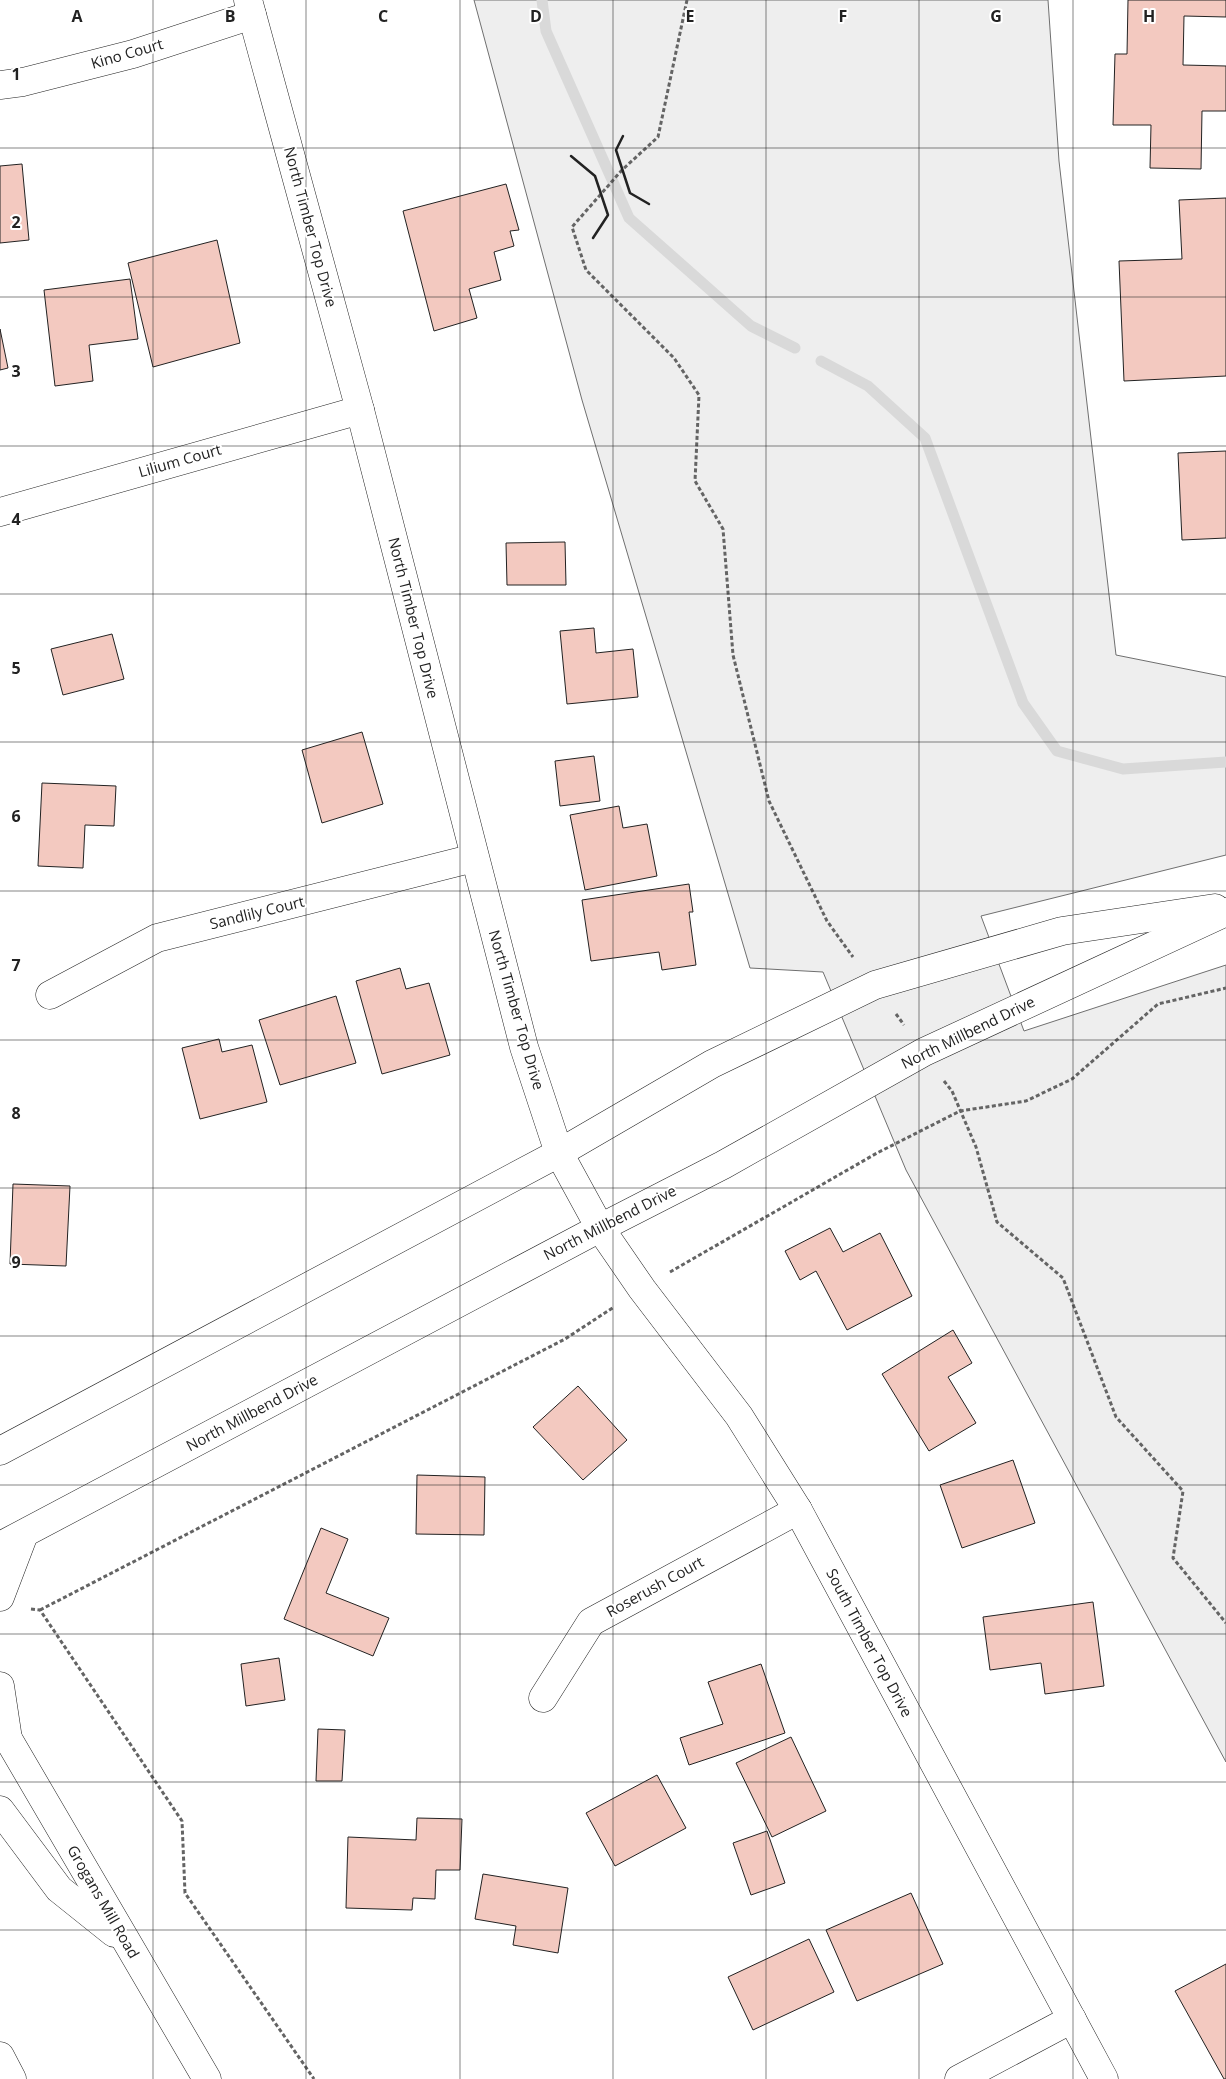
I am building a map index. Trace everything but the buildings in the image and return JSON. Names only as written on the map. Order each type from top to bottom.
[{"type":"street","name":"Kino Court","points":[[0,85],[23,82],[133,54],[250,7]]},
{"type":"street","name":"North Timber Top Drive","points":[[250,7],[360,410],[524,1047],[559,1153],[600,1228]]},
{"type":"street","name":"Lilium Court","points":[[0,512],[360,410]]},
{"type":"street","name":"Sandlily Court","points":[[50,995],[157,938],[474,858]]},
{"type":"street","points":[[4,1446],[559,1153],[712,1064],[875,986],[1062,931],[1226,906]]},
{"type":"street","name":"North Millbend Drive","points":[[0,1546],[600,1228],[723,1165],[924,1052],[1226,912]]},
{"type":"street","name":"South Timber Top Drive","points":[[600,1228],[642,1288],[739,1416],[798,1510],[1104,2079]]},
{"type":"street","name":"Roserush Court","points":[[543,1698],[591,1622],[798,1510]]},
{"type":"street","points":[[12,1602],[24,1534]]},
{"type":"street","points":[[0,1686],[4,1732]]},
{"type":"street","name":"Grogans Mill Road","points":[[4,1732],[207,2079]]},
{"type":"street","points":[[0,1810],[59,1889],[127,1943]]},
{"type":"street","points":[[960,2079],[1072,2019]]},
{"type":"street","points":[[0,2056],[12,2079]]},
{"type":"path","points":[[687,0],[658,137],[622,170],[572,227],[586,270],[674,358],[699,395],[695,481],[723,529],[733,654],[769,801],[827,921],[952,1091],[976,1147],[997,1222],[1063,1278],[1116,1417],[1183,1490],[1173,1558],[1226,1623]]},
{"type":"path","points":[[12,1602],[40,1610],[182,1821],[185,1893],[314,2079]]},
{"type":"shaded area","points":[[474,0],[1048,0],[1059,161],[1116,655],[1226,677],[1226,855],[981,916],[1024,1031],[1226,965],[1226,1762],[906,1170],[823,972],[750,968],[582,400]]},
{"type":"waterway","points":[[542,0],[546,31],[629,218],[751,326],[795,348]]},
{"type":"waterway","points":[[821,361],[868,386],[925,438],[1023,703],[1057,751],[1123,769],[1226,762]]},
{"type":"wall","points":[[623,136],[616,150],[630,193],[649,204]]},
{"type":"wall","points":[[571,156],[595,176],[608,215],[593,238]]}]
